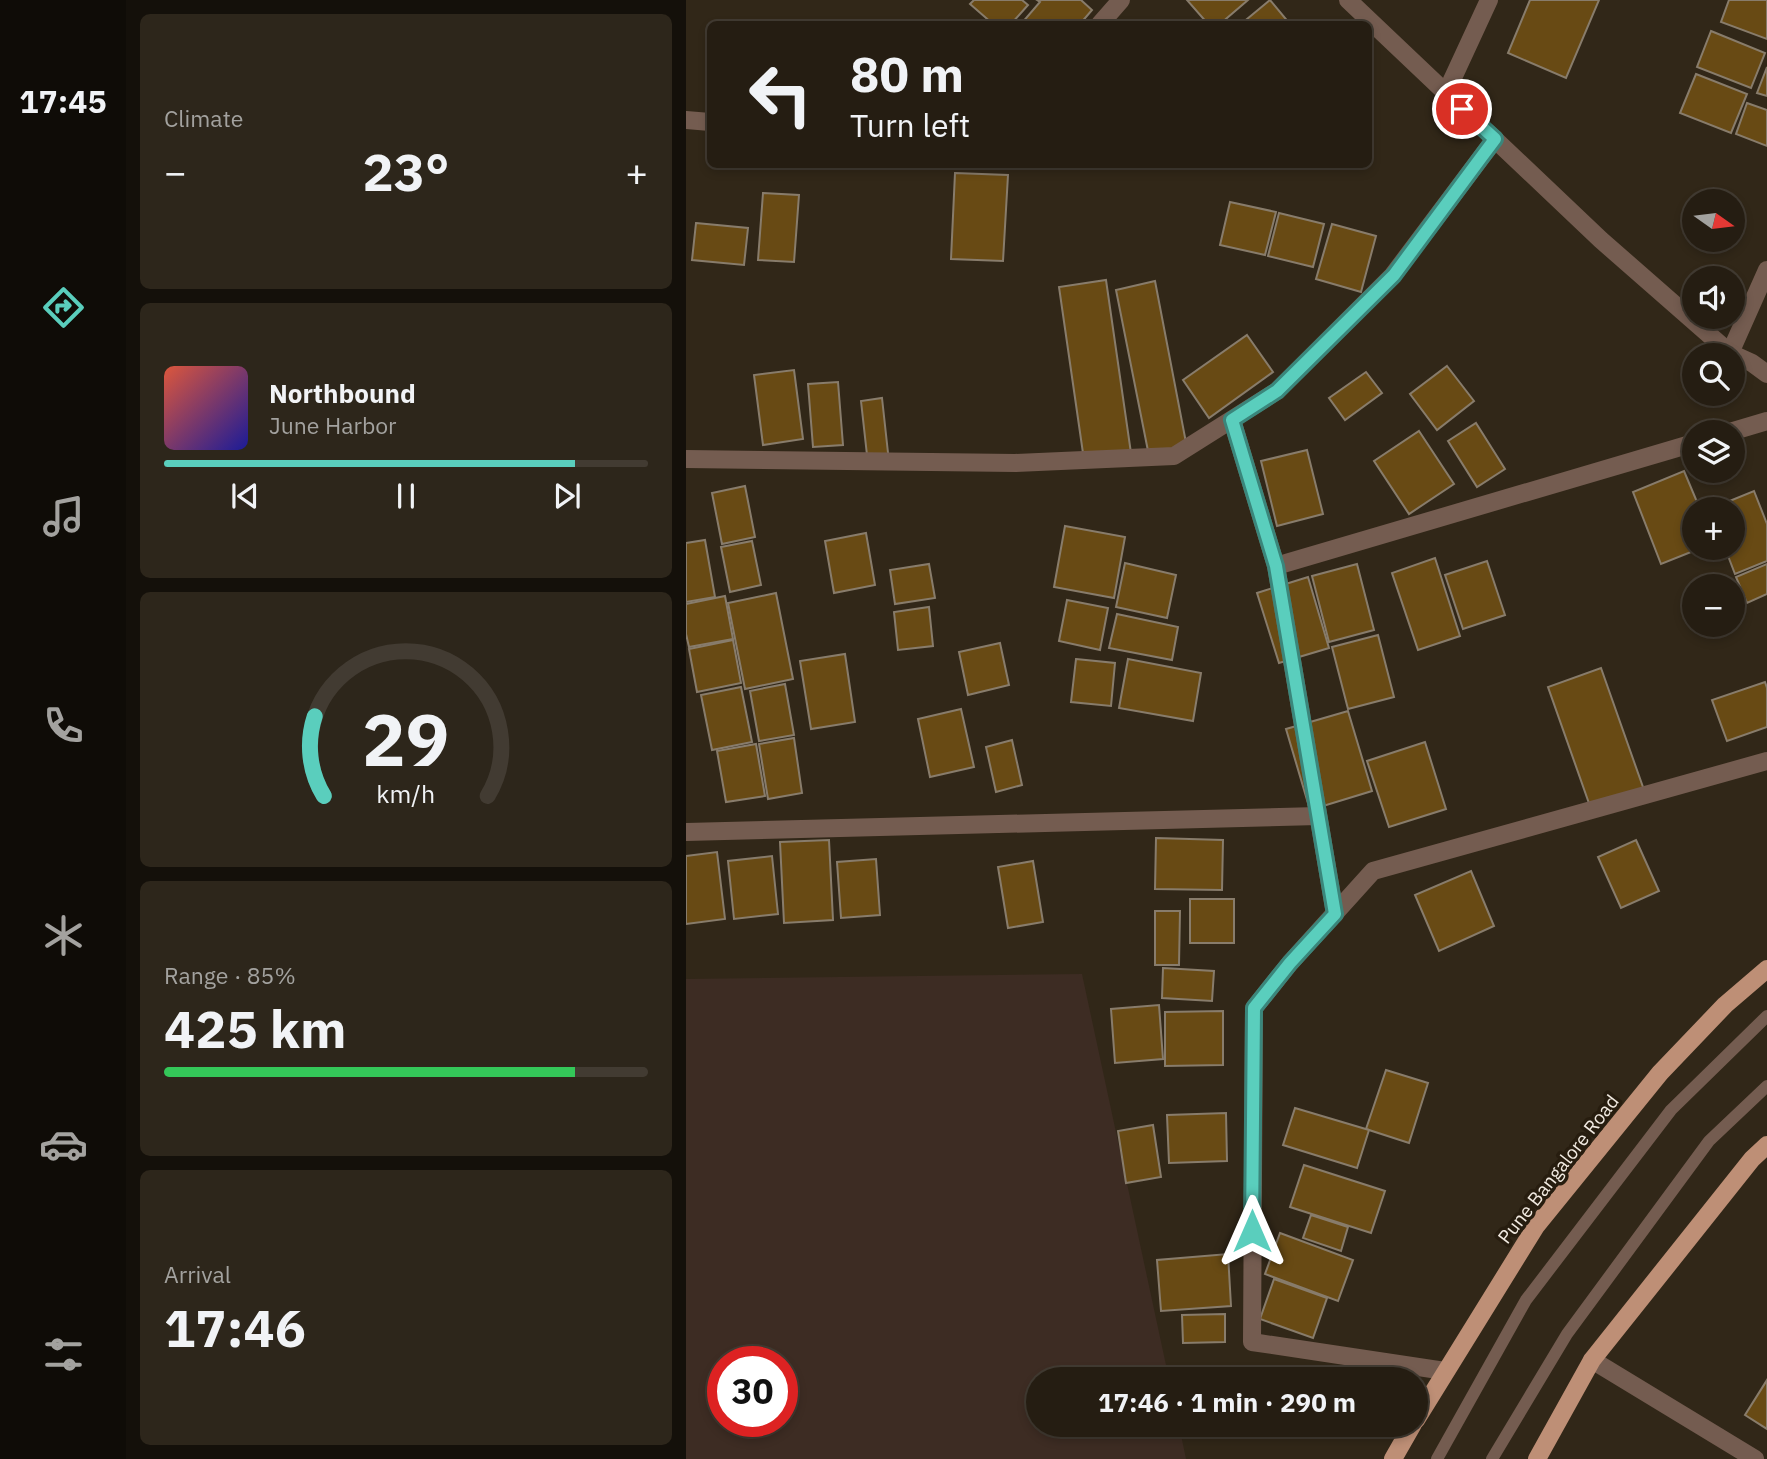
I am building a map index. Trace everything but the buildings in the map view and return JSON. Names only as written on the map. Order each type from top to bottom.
[{"type":"main road","name":"Pune Bangalore Road","points":[[1428,1400],[1536,1226],[1660,1073],[1725,1005],[1767,969]]},
{"type":"main road","points":[[1537,1459],[1592,1360],[1752,1159],[1767,1144]]},
{"type":"main road","name":"Pune Bangalore Road","points":[[1393,1459],[1406,1437]]},
{"type":"street","points":[[1103,21],[1121,0]]},
{"type":"street","points":[[1348,0],[1370,21]]},
{"type":"street","points":[[1446,93],[1489,0]]},
{"type":"street","points":[[1372,23],[1601,240],[1719,343]]},
{"type":"street","points":[[686,120],[707,121]]},
{"type":"street","points":[[686,458],[1015,463],[1174,456],[1277,391],[1394,275],[1495,139]]},
{"type":"street","points":[[1734,343],[1767,270]]},
{"type":"street","points":[[1745,360],[1767,374]]},
{"type":"street","points":[[1232,420],[1276,566],[1335,914]]},
{"type":"street","points":[[1745,428],[1767,421]]},
{"type":"street","points":[[1276,566],[1682,447]]},
{"type":"street","points":[[1445,1371],[1252,1342],[1254,1008],[1290,963],[1373,871],[1767,761]]},
{"type":"street","points":[[686,832],[1318,816]]},
{"type":"street","points":[[1592,1360],[1755,1459]]},
{"type":"lane","points":[[1437,1459],[1526,1300],[1671,1110],[1767,1016]]},
{"type":"lane","points":[[1492,1459],[1567,1334],[1710,1142],[1767,1086]]},
{"type":"shaded area","points":[[1082,974],[1166,1367],[1026,1367],[1026,1437],[1181,1437],[1186,1459],[686,1459],[686,979]]},
{"type":"route","points":[[1252,1231],[1254,1008],[1290,963],[1335,914],[1276,566],[1232,420],[1277,391],[1394,275],[1495,139],[1462,109]]}]
